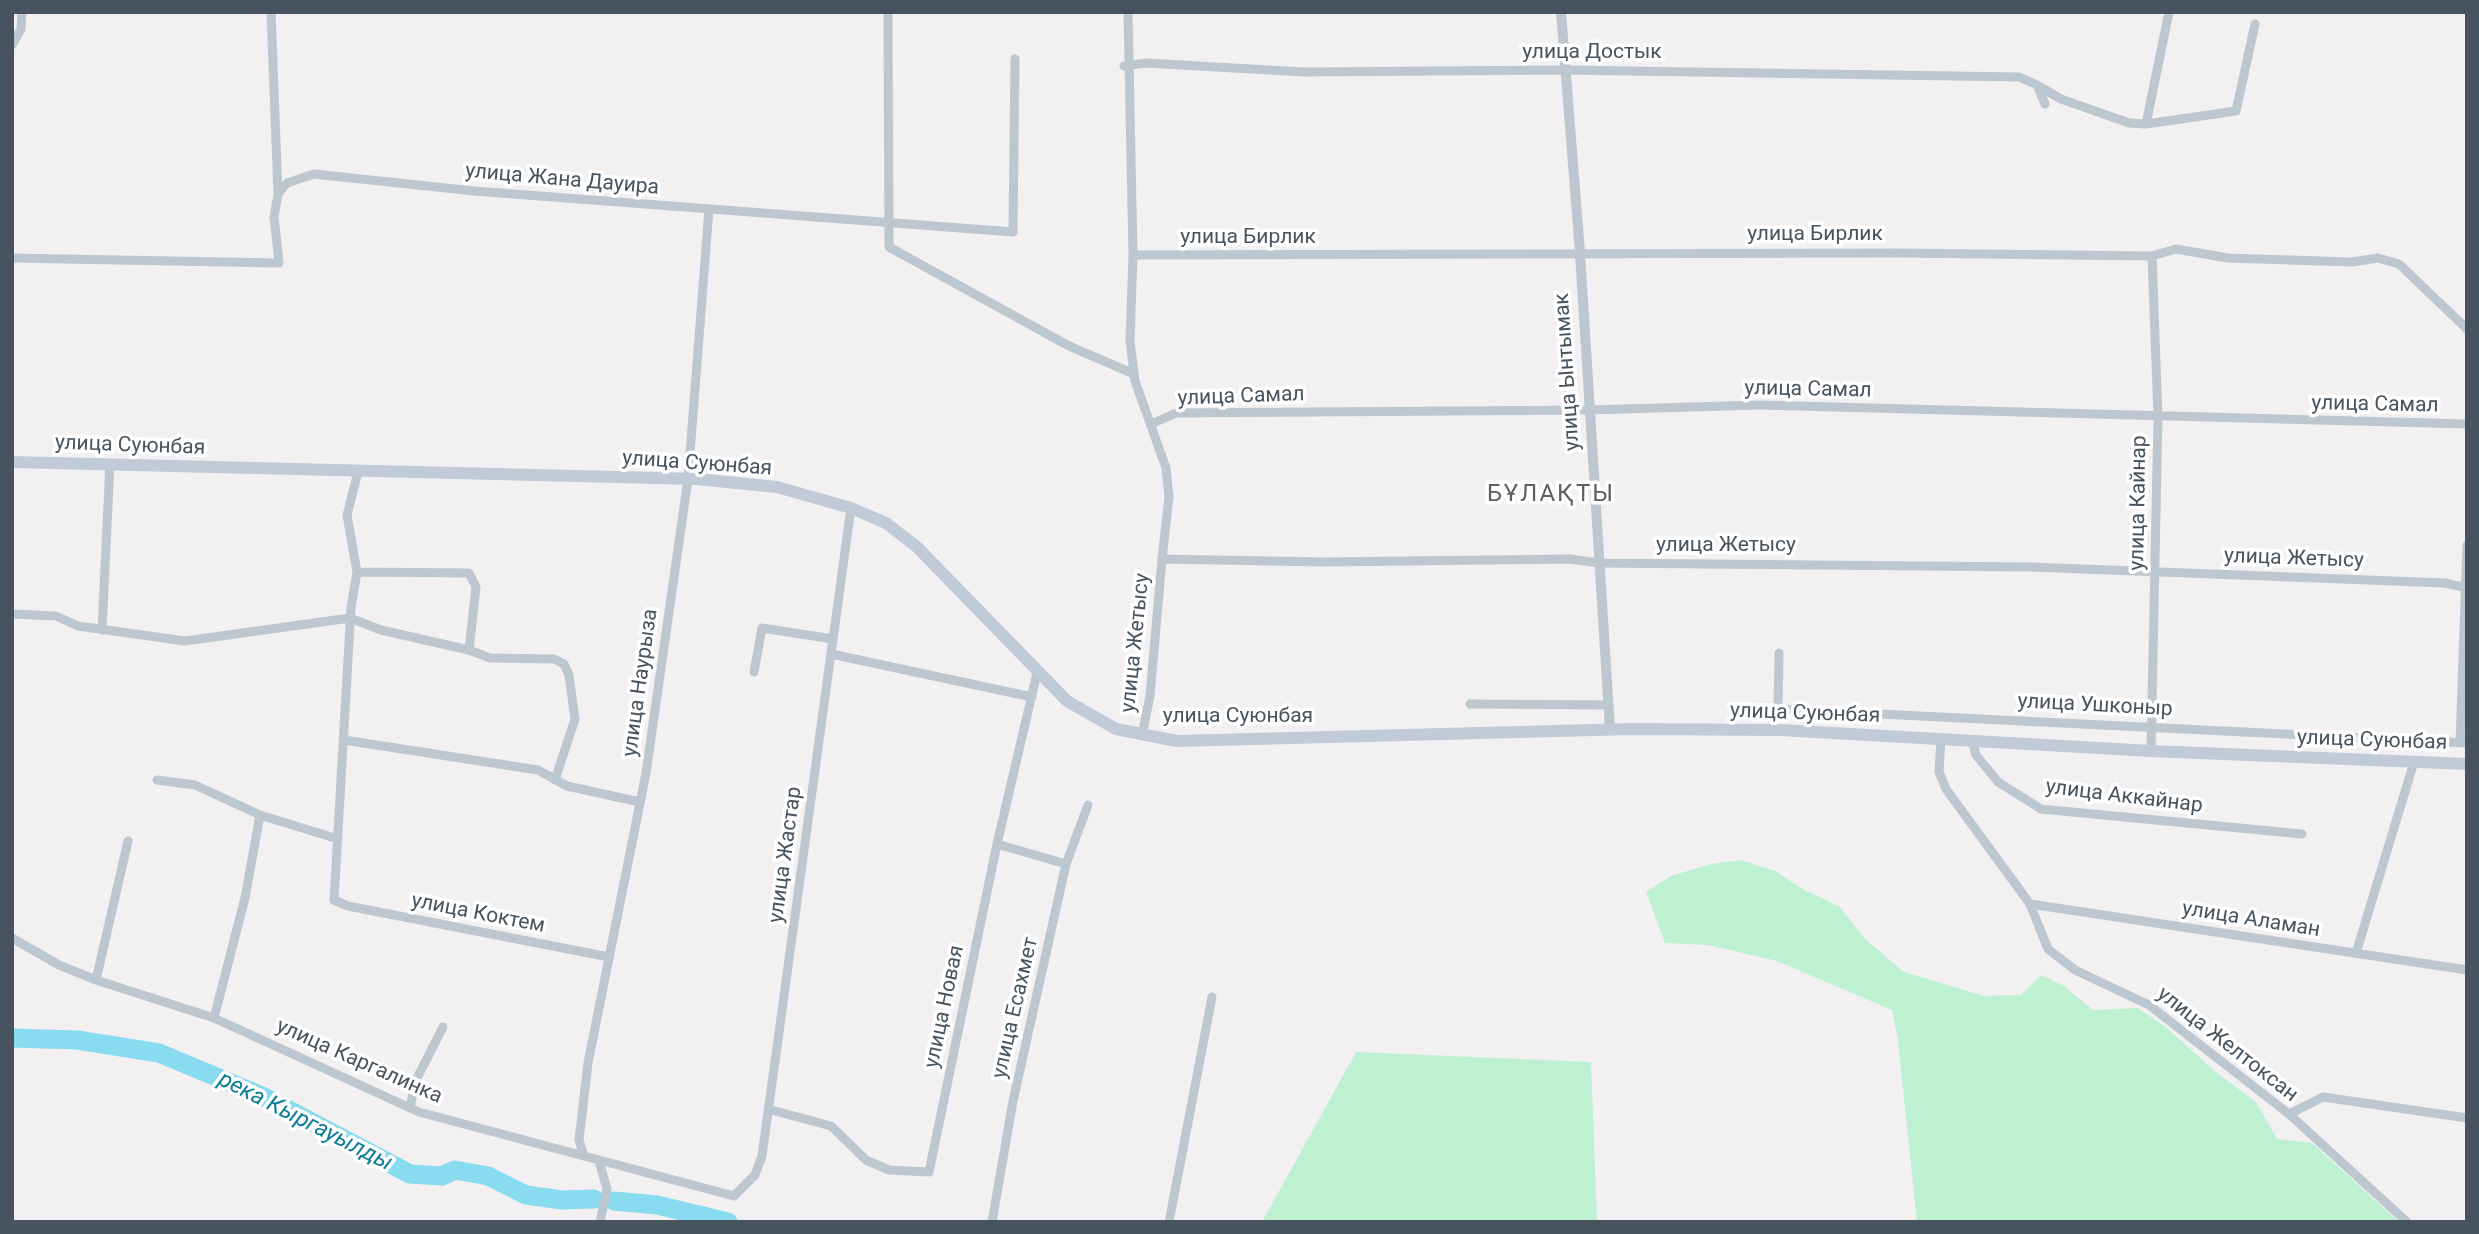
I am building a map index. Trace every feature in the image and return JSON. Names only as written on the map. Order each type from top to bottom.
[{"type":"main road","name":"улица Суюнбая","points":[[12,462],[688,479],[777,487],[851,508],[886,523],[917,547],[1067,701],[1116,729],[1177,741],[1609,729],[1780,730],[2151,751],[2467,764]]},
{"type":"street","points":[[12,45],[21,29],[22,12]]},
{"type":"street","points":[[12,258],[279,262],[274,217],[278,194],[271,12]]},
{"type":"street","points":[[888,12],[889,247],[1069,346],[1135,374]]},
{"type":"street","points":[[1128,12],[1133,256],[1130,341],[1135,374],[1166,468],[1169,497],[1162,559]]},
{"type":"street","name":"улица Ынтымак","points":[[1561,12],[1580,253],[1609,729]]},
{"type":"street","points":[[2146,124],[2169,12]]},
{"type":"street","name":"улица Достык","points":[[1127,65],[1304,72],[1564,70],[2019,77],[2061,99],[2129,123],[2146,124],[2236,111],[2256,24]]},
{"type":"street","name":"улица Жана Дауира","points":[[278,194],[287,183],[314,174],[474,191],[1013,232],[1015,59]]},
{"type":"street","points":[[2037,85],[2045,104]]},
{"type":"street","name":"улица Наурыза","points":[[584,1156],[579,1140],[588,1063],[640,802],[688,479],[709,209]]},
{"type":"street","name":"улица Бирлик","points":[[1133,256],[1580,253],[2152,256],[2176,249],[2228,258],[2352,262],[2378,258],[2399,264],[2467,329]]},
{"type":"street","name":"улица Кайнар","points":[[2151,751],[2158,417],[2152,256]]},
{"type":"street","name":"улица Самал","points":[[1151,424],[1176,413],[1589,410],[1760,405],[2467,424]]},
{"type":"street","points":[[102,630],[110,463]]},
{"type":"street","points":[[157,780],[195,785],[260,815],[338,839],[350,618],[357,572],[347,515],[358,472]]},
{"type":"street","name":"улица Жастар","points":[[734,1196],[746,1186],[760,1165],[851,508]]},
{"type":"street","points":[[2464,743],[2467,545]]},
{"type":"street","name":"улица Жетысу","points":[[1142,735],[1150,696],[1162,559],[1324,562],[1570,559],[1599,563],[2031,567],[2445,583],[2466,588]]},
{"type":"street","points":[[357,572],[469,573],[476,587],[469,650]]},
{"type":"street","points":[[12,614],[56,616],[78,626],[185,641],[350,618],[381,630],[469,650],[490,659],[554,659],[564,664],[571,686],[575,719],[555,780]]},
{"type":"street","points":[[754,672],[762,628],[833,639]]},
{"type":"street","name":"улица Ушконыр","points":[[1779,653],[1778,709],[2464,743]]},
{"type":"street","points":[[831,654],[1032,697]]},
{"type":"street","name":"улица Новая","points":[[768,1109],[831,1126],[866,1160],[889,1170],[929,1172],[996,844],[1037,673]]},
{"type":"street","points":[[1469,704],[1608,705]]},
{"type":"street","name":"улица Желтоксан","points":[[1941,739],[1939,772],[1946,789],[2030,904],[2048,949],[2075,970],[2149,1005],[2289,1114],[2406,1222]]},
{"type":"street","points":[[344,740],[538,770],[567,786],[640,802]]},
{"type":"street","name":"улица Аккайнар","points":[[1977,741],[1974,748],[1976,755],[1998,782],[2041,809],[2302,834]]},
{"type":"street","points":[[2356,953],[2414,762]]},
{"type":"street","name":"улица Есахмет","points":[[992,1222],[1013,1101],[1066,864],[1088,805]]},
{"type":"street","points":[[214,1017],[245,898],[260,815]]},
{"type":"street","name":"улица Коктем","points":[[338,839],[334,900],[339,904],[609,957]]},
{"type":"street","points":[[96,980],[128,841]]},
{"type":"street","points":[[996,844],[1066,864]]},
{"type":"street","name":"улица Аламан","points":[[2030,904],[2467,970]]},
{"type":"street","name":"улица Каргалинка","points":[[12,938],[59,965],[96,980],[214,1017],[410,1108],[734,1196]]},
{"type":"street","points":[[1169,1222],[1212,997]]},
{"type":"street","points":[[410,1108],[415,1082],[443,1027]]},
{"type":"street","points":[[2289,1114],[2323,1097],[2467,1118]]},
{"type":"street","points":[[599,1161],[607,1189],[600,1222]]},
{"type":"green space","points":[[1741,860],[1775,871],[1804,890],[1839,906],[1865,939],[1904,972],[1984,996],[2021,995],[2041,975],[2064,986],[2093,1010],[2138,1008],[2168,1029],[2217,1073],[2256,1102],[2277,1139],[2312,1143],[2399,1222],[1917,1222],[1898,1041],[1892,1010],[1777,961],[1708,945],[1665,943],[1646,892],[1671,876],[1711,864]]},
{"type":"green space","points":[[1356,1052],[1591,1062],[1597,1222],[1262,1222]]},
{"type":"waterway","name":"река Кыргауылды","points":[[12,1038],[77,1040],[159,1053],[262,1096],[410,1174],[442,1176],[455,1170],[488,1176],[526,1195],[562,1200],[594,1199]]},
{"type":"waterway","name":"река Кыргауылды","points":[[614,1201],[657,1205],[728,1222]]},
{"type":"district","name":"БҰЛАҚТЫ","points":[[1551,495]]}]
